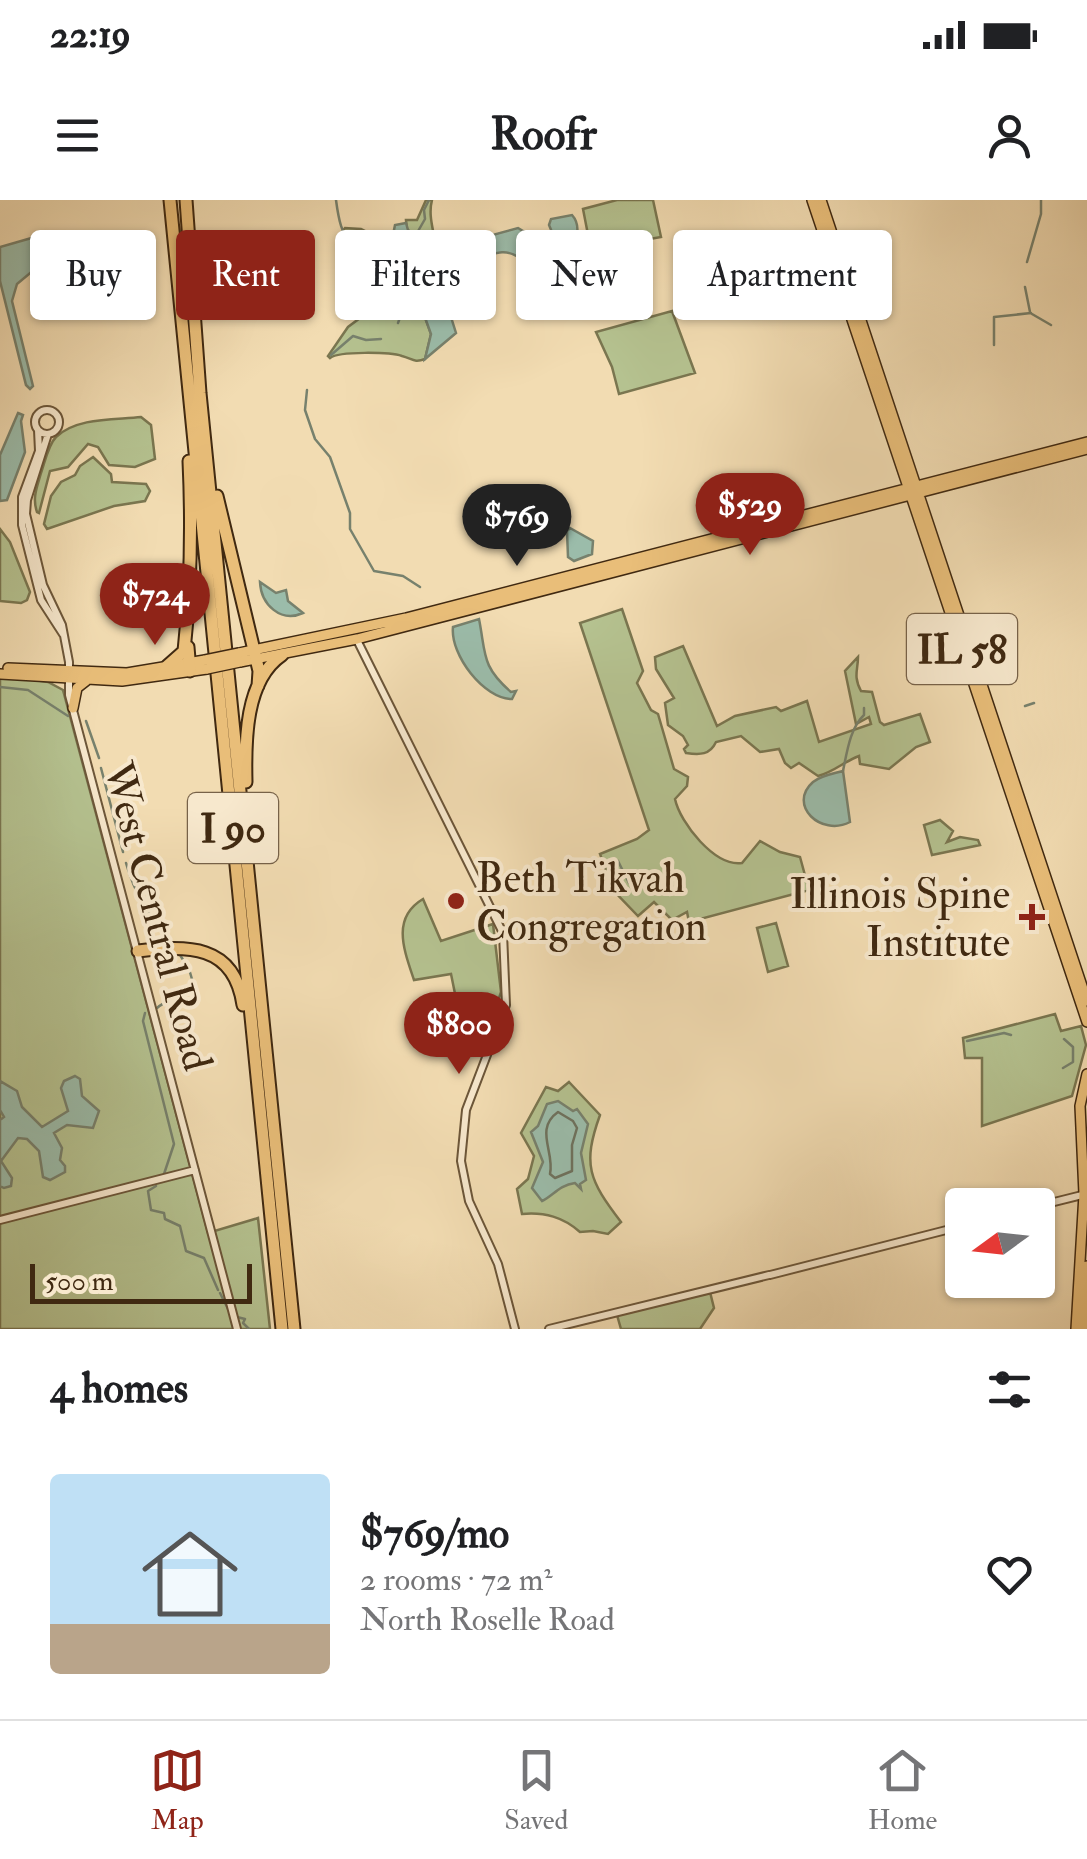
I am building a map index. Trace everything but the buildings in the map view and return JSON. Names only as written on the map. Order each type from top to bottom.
[{"type":"highway","name":"I 90","points":[[170,200],[282,1329]]},
{"type":"highway","name":"I 90","points":[[186,200],[200,393],[294,1329]]},
{"type":"highway","points":[[182,327],[192,518],[189,667]]},
{"type":"highway","points":[[200,393],[224,534],[241,590],[247,653],[259,671],[258,686]]},
{"type":"highway","points":[[167,666],[182,654],[188,613]]},
{"type":"highway","points":[[247,653],[267,648]]},
{"type":"highway","points":[[254,926],[246,760],[248,726],[266,667],[282,655]]},
{"type":"highway","points":[[138,952],[198,949],[221,961],[236,980],[243,1001],[269,1198]]},
{"type":"main road","name":"IL 58","points":[[812,200],[1087,1001]]},
{"type":"main road","name":"IL 58","points":[[821,200],[1087,1022]]},
{"type":"main road","points":[[69,675],[88,680],[140,680],[247,653],[282,655],[1087,446]]},
{"type":"main road","points":[[267,648],[426,621],[914,491]]},
{"type":"main road","points":[[0,672],[69,675],[189,667]]},
{"type":"main road","points":[[73,708],[77,688],[88,680]]},
{"type":"main road","points":[[1076,1329],[1085,1194],[1080,1110],[1087,1074]]},
{"type":"main road","points":[[1084,1329],[1087,1266]]},
{"type":"street","points":[[45,410],[57,416],[58,425],[48,434],[38,430],[37,415],[45,410]]},
{"type":"street","name":"West Central Road","points":[[38,430],[38,450],[24,509],[30,547],[40,586],[62,625],[73,708],[237,1329]]},
{"type":"street","name":"West Central Road","points":[[24,509],[48,434]]},
{"type":"street","points":[[354,635],[503,933],[506,1006],[466,1110],[461,1161],[470,1202],[498,1264],[514,1329]]},
{"type":"street","points":[[0,1220],[195,1170]]},
{"type":"street","points":[[1055,1202],[1085,1194]]},
{"type":"street","points":[[549,1329],[945,1230]]},
{"type":"green space","points":[[426,200],[432,200],[433,230],[407,230],[406,220],[417,220]]},
{"type":"green space","points":[[617,200],[653,200],[661,237],[653,238],[653,230],[587,230],[583,209]]},
{"type":"green space","points":[[672,311],[695,373],[619,394],[596,332],[653,320],[653,316]]},
{"type":"green space","points":[[357,320],[426,320],[431,334],[425,359],[365,353],[330,358],[348,327]]},
{"type":"green space","points":[[141,417],[151,425],[155,459],[135,467],[109,465],[98,447],[88,444],[68,467],[50,471],[37,512],[37,488],[56,437],[85,423]]},
{"type":"green space","points":[[93,457],[111,474],[112,482],[146,484],[150,491],[145,501],[114,506],[47,529],[44,524],[51,496],[61,482],[75,475]]},
{"type":"green space","points":[[0,529],[10,542],[30,592],[21,603],[0,601]]},
{"type":"green space","points":[[622,609],[643,671],[637,683],[651,710],[658,714],[674,769],[688,777],[687,786],[675,799],[684,820],[710,851],[732,862],[742,863],[760,841],[800,857],[809,890],[689,922],[687,912],[672,920],[654,902],[638,916],[613,890],[600,854],[649,830],[580,623]]},
{"type":"green space","points":[[683,646],[717,726],[735,716],[776,707],[781,711],[807,701],[819,742],[871,724],[869,717],[856,724],[845,671],[858,657],[859,686],[861,691],[872,692],[880,722],[884,725],[920,714],[930,742],[916,747],[889,769],[860,764],[859,756],[818,776],[799,763],[791,768],[779,749],[760,752],[741,736],[716,742],[704,753],[686,753],[688,745],[683,736],[668,725],[665,703],[674,698],[656,669],[655,657]]},
{"type":"green space","points":[[0,678],[48,682],[63,690],[208,1233],[258,1218],[270,1329],[0,1329]]},
{"type":"green space","points":[[940,820],[953,831],[947,842],[960,837],[978,840],[980,845],[932,855],[924,825]]},
{"type":"green space","points":[[423,899],[441,941],[493,924],[501,992],[484,1046],[464,1039],[459,1031],[462,1028],[451,974],[414,980],[404,946],[403,925],[413,907]]},
{"type":"green space","points":[[776,923],[788,966],[768,972],[757,928]]},
{"type":"green space","points":[[1055,1014],[1061,1031],[1081,1026],[1086,1045],[1072,1096],[982,1126],[982,1058],[965,1058],[963,1038]]},
{"type":"green space","points":[[569,1082],[600,1115],[591,1147],[592,1172],[621,1222],[608,1234],[580,1232],[546,1215],[522,1214],[517,1189],[528,1179],[534,1156],[521,1133],[546,1087],[558,1091]]},
{"type":"green space","points":[[710,1292],[714,1308],[700,1329],[621,1329],[617,1315]]},
{"type":"water","points":[[572,215],[577,230],[551,230],[551,219]]},
{"type":"water","points":[[406,223],[408,230],[394,230],[395,225]]},
{"type":"water","points":[[518,228],[521,230],[516,230],[516,256],[496,253],[496,234]]},
{"type":"water","points":[[30,238],[30,273],[17,284],[12,301],[33,386],[30,389],[0,281],[0,247]]},
{"type":"water","points":[[426,320],[452,320],[456,333],[425,359],[431,334]]},
{"type":"water","points":[[18,413],[23,415],[25,452],[7,500],[0,501],[0,455]]},
{"type":"water","points":[[570,528],[593,541],[592,554],[574,561],[568,557]]},
{"type":"water","points":[[260,582],[276,593],[286,590],[288,601],[303,613],[287,616],[274,610],[264,598]]},
{"type":"water","points":[[479,619],[490,667],[501,683],[511,692],[516,691],[512,699],[480,684],[457,650],[453,627]]},
{"type":"water","points":[[843,771],[850,822],[839,826],[819,822],[806,809],[806,791],[816,780]]},
{"type":"water","points":[[75,1076],[80,1079],[82,1096],[99,1111],[93,1128],[67,1125],[54,1133],[62,1148],[60,1160],[65,1172],[50,1180],[43,1177],[39,1151],[27,1139],[18,1138],[1,1161],[12,1178],[11,1186],[0,1186],[0,1120],[4,1117],[0,1110],[0,1081],[17,1091],[22,1107],[42,1127],[68,1111],[61,1088],[64,1081]]},
{"type":"water","points":[[558,1101],[573,1111],[577,1109],[588,1124],[581,1153],[586,1180],[580,1184],[581,1189],[575,1183],[569,1184],[542,1201],[532,1188],[543,1162],[531,1132],[538,1126],[547,1104]]},
{"type":"waterway","points":[[336,200],[343,230]]},
{"type":"waterway","points":[[419,230],[429,200]]},
{"type":"waterway","points":[[1027,262],[1041,214],[1041,200]]},
{"type":"waterway","points":[[1025,287],[1030,312]]},
{"type":"waterway","points":[[994,345],[994,317],[1031,313]]},
{"type":"waterway","points":[[1032,314],[1051,325]]},
{"type":"waterway","points":[[331,355],[353,336],[381,339]]},
{"type":"waterway","points":[[307,390],[305,410],[315,439],[330,457],[350,513],[350,529],[374,571],[403,576],[420,587]]},
{"type":"waterway","points":[[0,687],[28,690],[68,716]]},
{"type":"waterway","points":[[1025,706],[1034,703]]},
{"type":"waterway","points":[[843,771],[864,708]]},
{"type":"waterway","points":[[86,721],[99,758]]},
{"type":"waterway","points":[[101,768],[123,852]]},
{"type":"waterway","points":[[613,859],[618,861],[629,883]]},
{"type":"waterway","points":[[126,863],[144,905],[171,942]]},
{"type":"waterway","points":[[157,1008],[194,986],[180,955]]},
{"type":"waterway","points":[[145,1013],[143,1021],[174,1144],[164,1174]]},
{"type":"waterway","points":[[967,1041],[1011,1035]]},
{"type":"waterway","points":[[1063,1068],[1073,1062],[1073,1047],[1064,1039]]},
{"type":"waterway","points":[[156,1186],[148,1191],[151,1210],[164,1213],[165,1219],[180,1226],[186,1251],[204,1258],[218,1290]]},
{"type":"waterway","points":[[220,1293],[228,1309]]},
{"type":"waterway","points":[[237,1317],[245,1319],[243,1323],[249,1329]]},
{"type":"place","name":"Beth Tikvah Congregation","points":[[456,901]]},
{"type":"place","name":"Illinois Spine Institute","points":[[1032,917]]}]
